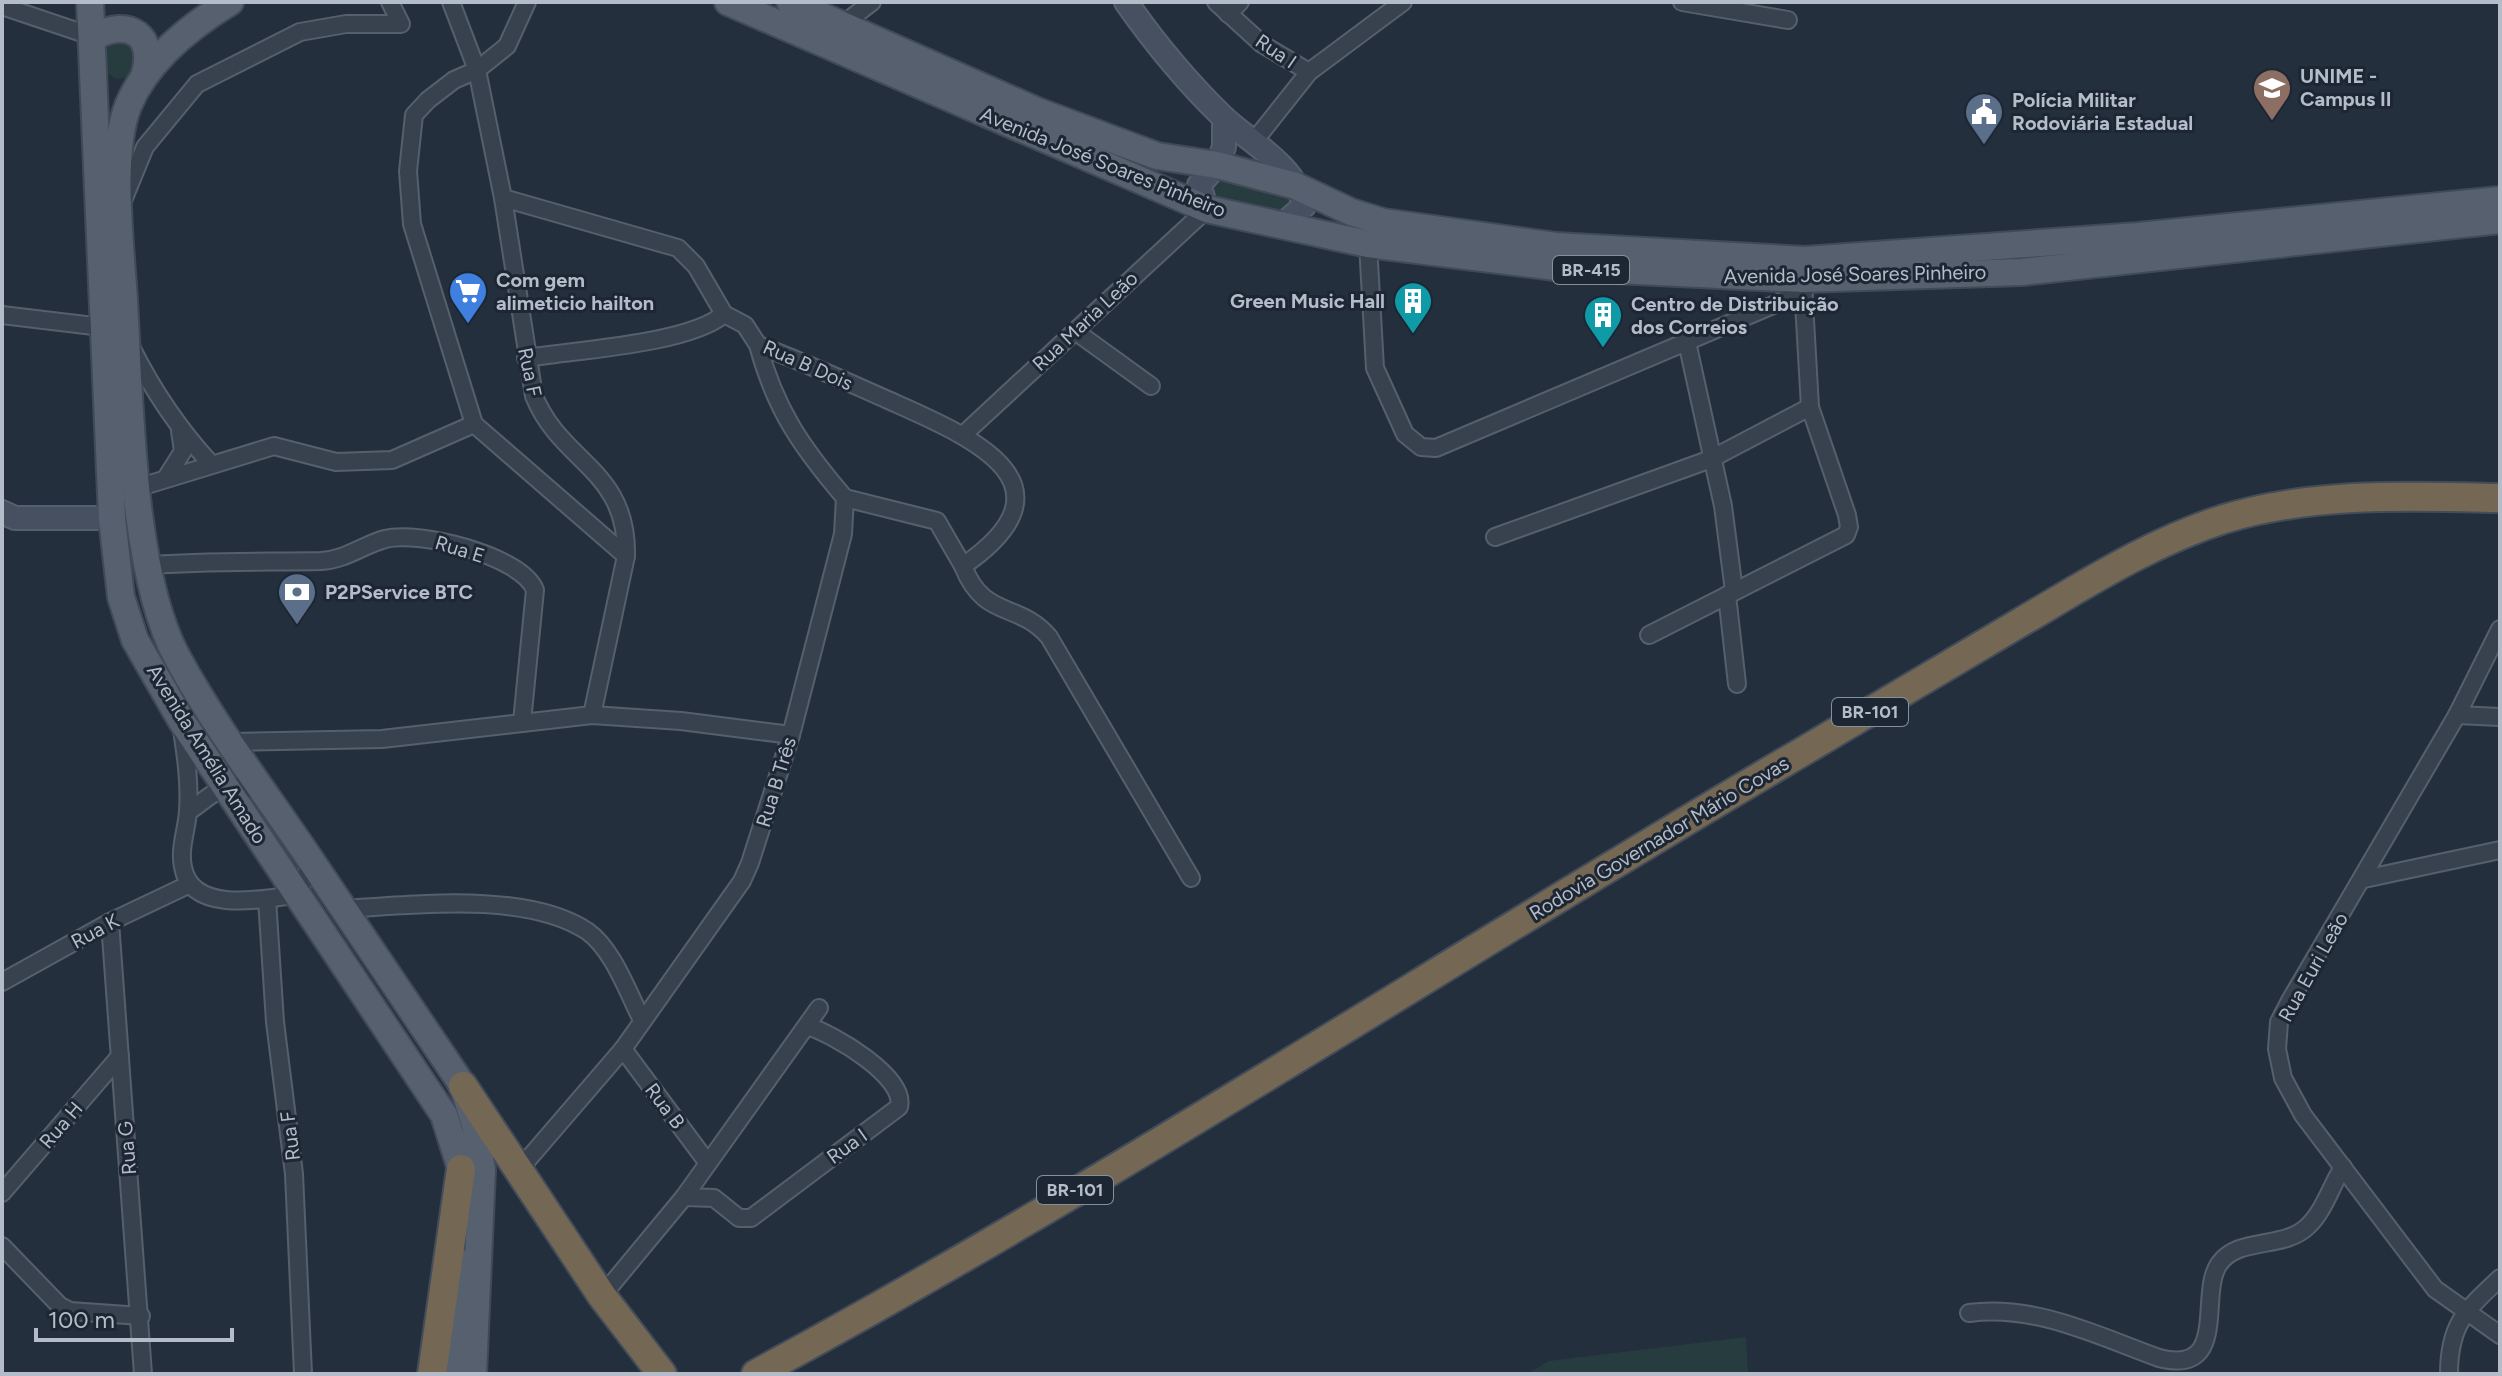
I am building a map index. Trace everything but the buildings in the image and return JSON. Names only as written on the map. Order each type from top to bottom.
[{"type":"highway","name":"Rodovia Governador Mário Covas","points":[[756,1374],[863,1316],[1288,1065],[1701,811],[2087,583],[2164,542],[2224,520],[2270,508],[2377,495],[2500,498]]},
{"type":"highway","points":[[463,1086],[602,1296],[662,1374]]},
{"type":"highway","points":[[432,1374],[461,1169]]},
{"type":"highway","name":"Rodovia Governador Mário Covas","points":[[775,1374],[863,1316]]},
{"type":"main road","name":"Avenida Amélia Amado","points":[[90,2],[94,37],[102,327],[112,518],[121,597],[135,640],[181,720],[444,1115],[461,1169],[455,1374]]},
{"type":"main road","name":"Avenida Amélia Amado","points":[[230,2],[170,47],[142,79],[128,107],[122,132],[119,210],[127,339],[137,488],[149,565],[176,655],[230,742],[463,1086],[475,1125],[482,1170],[473,1374]]},
{"type":"main road","name":"Avenida José Soares Pinheiro","points":[[728,2],[1207,209],[1368,244],[1556,267],[1803,286],[2022,272],[2500,220]]},
{"type":"main road","name":"Avenida José Soares Pinheiro","points":[[790,2],[1037,111],[1157,156],[1217,165],[1296,186],[1351,212],[1383,222],[1571,248],[1805,260],[2138,236],[2500,200]]},
{"type":"main road","points":[[1126,2],[1224,118],[1255,140],[1296,186],[1304,206],[1281,226]]},
{"type":"main road","points":[[93,72],[109,86],[142,79],[149,55],[146,46],[133,31],[113,28],[94,37]]},
{"type":"main road","points":[[1207,209],[1199,185],[1217,165],[1227,136],[1224,118]]},
{"type":"main road","points":[[2,512],[15,518],[112,518]]},
{"type":"street","points":[[119,210],[145,147],[197,84],[300,32],[346,24],[401,24],[390,2]]},
{"type":"street","name":"Rua F","points":[[451,2],[477,70],[503,198],[526,358],[543,418],[597,471],[618,507],[626,530],[626,556],[592,715]]},
{"type":"street","points":[[527,2],[507,46],[477,70],[454,80],[417,110],[408,171],[416,240],[474,424],[626,556]]},
{"type":"street","points":[[842,25],[872,2]]},
{"type":"street","points":[[1309,72],[1403,2]]},
{"type":"street","points":[[1685,2],[1788,20]]},
{"type":"street","points":[[2,6],[94,37]]},
{"type":"street","name":"Rua I","points":[[1228,6],[1269,50],[1309,72],[1255,140]]},
{"type":"street","name":"Rua B Dois","points":[[503,198],[678,248],[696,266],[724,314],[745,325],[758,345],[964,434],[1002,464],[1011,479],[1013,495],[1014,508],[1008,525],[994,545],[963,566]]},
{"type":"street","name":"Rua Maria Leão","points":[[964,434],[1207,209]]},
{"type":"street","points":[[1368,244],[1370,340],[1375,368],[1405,434],[1421,447],[1436,448],[1687,342],[1803,286],[1810,407],[1849,527],[1846,535],[1649,635]]},
{"type":"street","points":[[526,358],[664,337],[712,325],[724,314]]},
{"type":"street","points":[[2,315],[102,327]]},
{"type":"street","points":[[1075,331],[1151,386]]},
{"type":"street","points":[[127,339],[155,395],[180,431],[211,464]]},
{"type":"street","points":[[1687,342],[1723,506],[1737,684]]},
{"type":"street","points":[[758,345],[771,392],[789,426],[845,498],[937,521],[975,592],[985,602],[1026,619],[1049,637],[1191,878]]},
{"type":"street","points":[[1495,537],[1711,459],[1810,407]]},
{"type":"street","points":[[137,488],[274,446],[336,462],[392,460],[474,424]]},
{"type":"street","points":[[166,478],[183,451],[180,431]]},
{"type":"street","name":"Rua B Três","points":[[518,1171],[623,1049],[742,881],[757,844],[791,735],[843,534],[845,498]]},
{"type":"street","name":"Rua E","points":[[149,565],[325,561],[387,538],[415,537],[442,540],[514,567],[526,575],[535,590],[522,722]]},
{"type":"street","name":"Rua Euri Leão","points":[[2500,629],[2457,715],[2364,879],[2291,999],[2279,1022],[2277,1049],[2292,1095],[2419,1269],[2463,1312],[2500,1335]]},
{"type":"street","points":[[230,742],[382,739],[592,715],[681,721],[791,735]]},
{"type":"street","points":[[2457,715],[2500,717]]},
{"type":"street","points":[[181,720],[188,766],[183,867],[190,884],[209,897],[267,899],[298,894],[307,880],[312,861]]},
{"type":"street","points":[[188,812],[225,786],[242,783],[267,797]]},
{"type":"street","points":[[2364,879],[2500,850]]},
{"type":"street","name":"Rua K","points":[[2,982],[110,922],[190,884]]},
{"type":"street","name":"Rua F","points":[[267,899],[275,1022],[294,1174],[303,1374]]},
{"type":"street","points":[[343,909],[484,903],[523,909],[567,922],[587,931],[600,944],[642,1020]]},
{"type":"street","name":"Rua G","points":[[110,922],[143,1374]]},
{"type":"street","points":[[602,1296],[684,1197],[819,1008]]},
{"type":"street","name":"Rua I","points":[[684,1197],[714,1198],[739,1218],[751,1218],[899,1107],[901,1099],[898,1092],[861,1053],[824,1031],[807,1026]]},
{"type":"street","name":"Rua B","points":[[623,1049],[707,1162]]},
{"type":"street","name":"Rua H","points":[[2,1193],[120,1056]]},
{"type":"street","points":[[1969,1313],[2006,1310],[2054,1320],[2172,1362],[2187,1361],[2201,1350],[2208,1338],[2214,1275],[2219,1263],[2245,1248],[2289,1239],[2308,1226],[2343,1167]]},
{"type":"street","points":[[2,1246],[60,1306],[70,1311],[141,1316]]},
{"type":"street","points":[[2449,1374],[2451,1344],[2463,1312],[2500,1278]]},
{"type":"green space","points":[[116,36],[141,47],[131,77],[117,79],[105,72],[104,44]]},
{"type":"green space","points":[[1221,174],[1294,201],[1284,217],[1218,203],[1211,189],[1214,179]]},
{"type":"green space","points":[[1746,1337],[1748,1374],[1527,1374],[1549,1361]]},
{"type":"place","name":"UNIME - Campus II","points":[[2272,122]]},
{"type":"place","name":"Polícia Militar Rodoviária Estadual","points":[[1984,146]]},
{"type":"place","name":"Com gem alimeticio hailton","points":[[468,325]]},
{"type":"place","name":"Green Music Hall","points":[[1413,335]]},
{"type":"place","name":"Centro de Distribuição dos Correios","points":[[1603,349]]},
{"type":"place","name":"P2PService BTC","points":[[297,626]]}]
